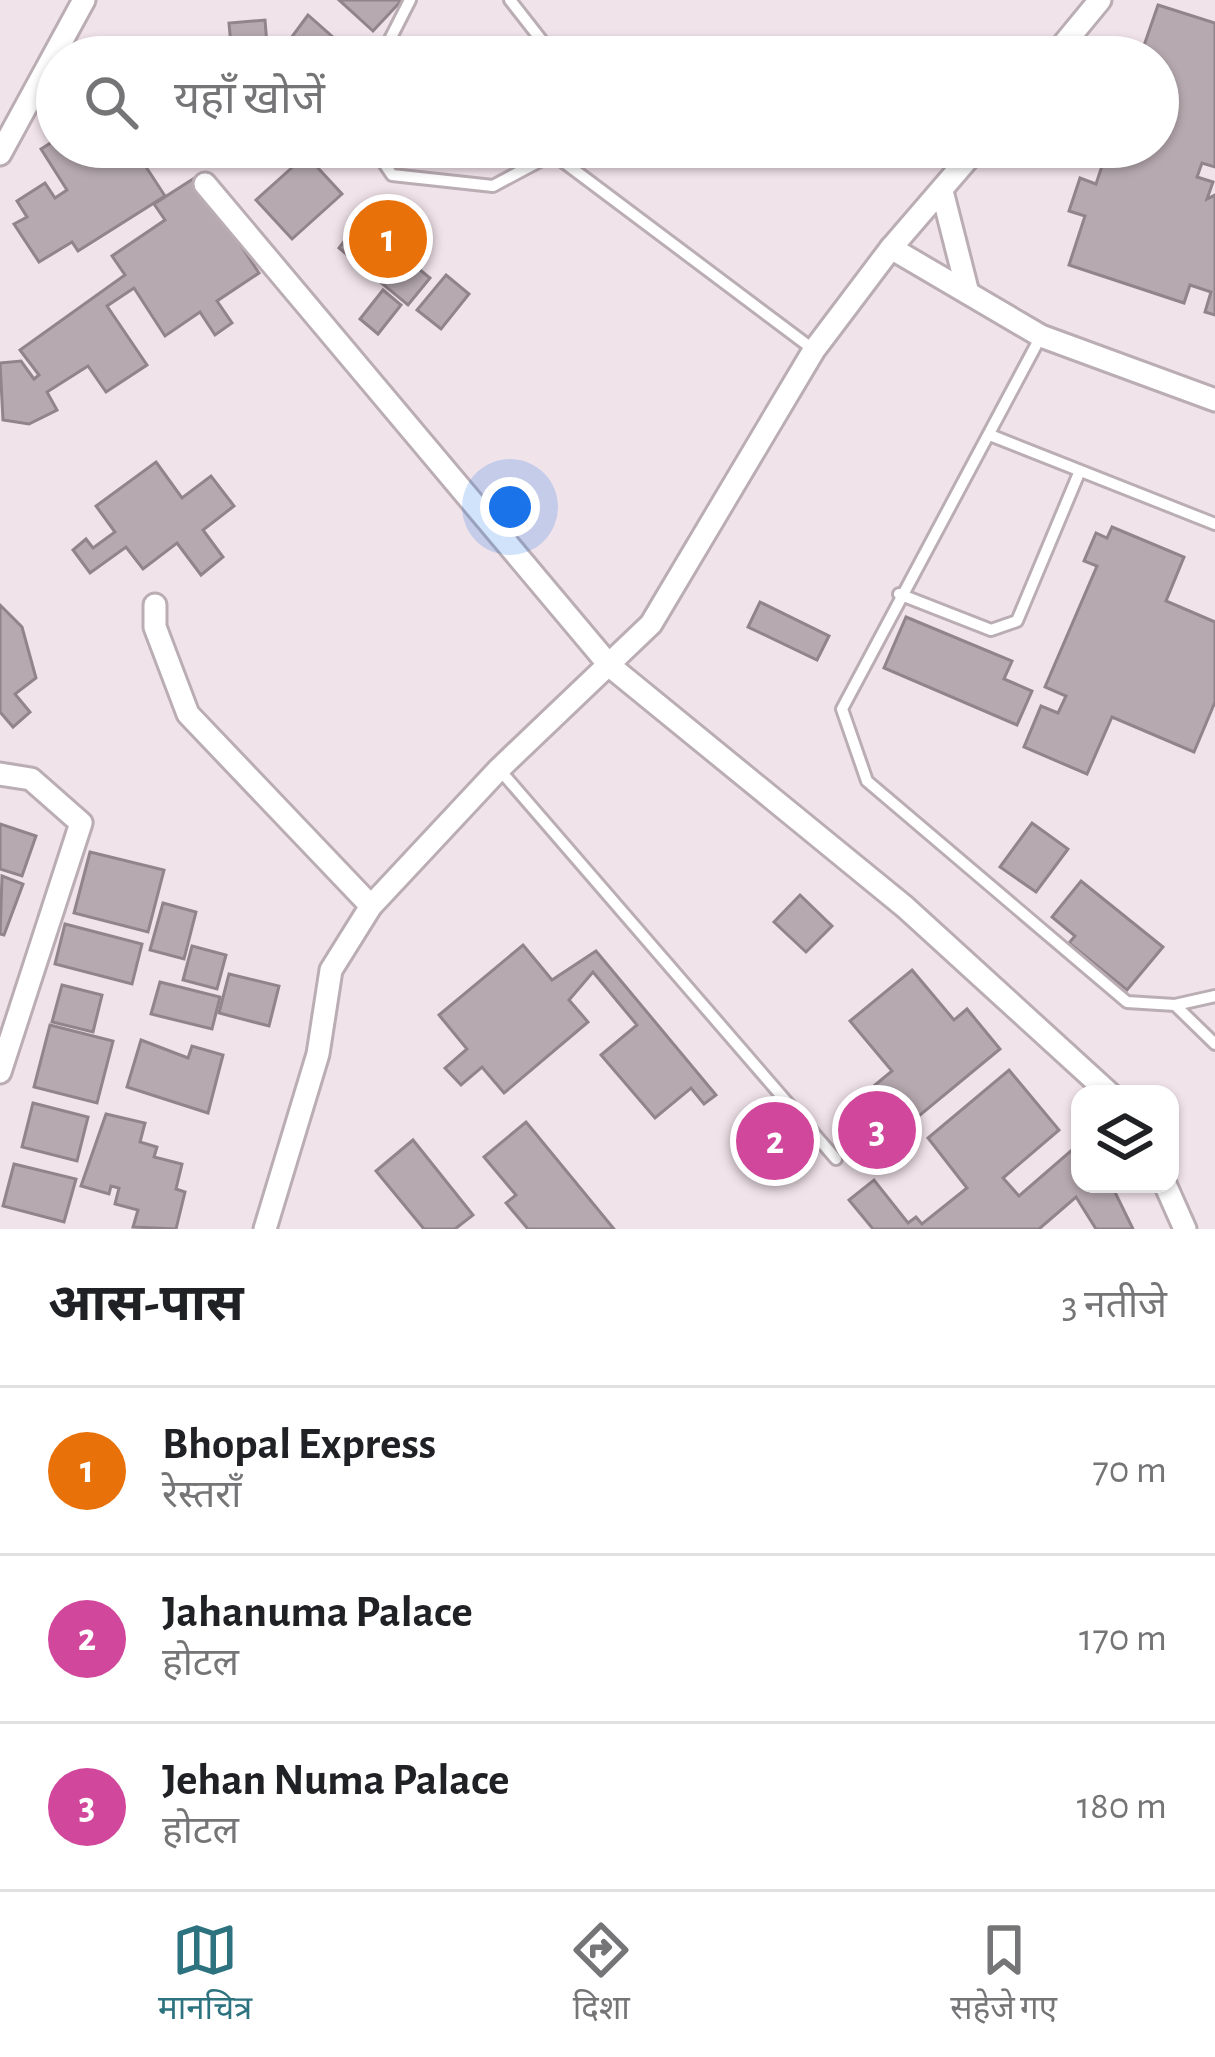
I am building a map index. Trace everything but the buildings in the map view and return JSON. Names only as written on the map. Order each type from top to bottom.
[{"type":"street","points":[[64,36],[83,0]]},
{"type":"street","points":[[1070,36],[1100,0]]},
{"type":"street","points":[[0,154],[36,87]]},
{"type":"street","points":[[265,1229],[318,1054],[331,970],[371,906],[499,770],[651,624],[814,350],[891,248],[961,168]]},
{"type":"street","points":[[205,184],[610,666],[905,908],[1100,1085]]},
{"type":"street","points":[[942,191],[968,293]]},
{"type":"street","points":[[891,248],[1041,336],[1215,400]]},
{"type":"street","points":[[154,605],[155,627],[188,714],[371,906]]},
{"type":"street","points":[[0,774],[31,779],[81,823],[0,1072]]},
{"type":"street","points":[[1169,1193],[1185,1229]]},
{"type":"lane","points":[[392,36],[410,0]]},
{"type":"lane","points":[[510,0],[537,36]]},
{"type":"lane","points":[[387,168],[392,175],[493,186],[523,168]]},
{"type":"lane","points":[[576,168],[814,350]]},
{"type":"lane","points":[[1041,336],[899,593],[842,709],[867,781],[1127,1002],[1175,1005],[1215,995]]},
{"type":"lane","points":[[990,435],[1215,524]]},
{"type":"lane","points":[[899,593],[991,630],[1017,621],[1079,473]]},
{"type":"lane","points":[[499,770],[836,1159]]},
{"type":"lane","points":[[1175,1005],[1215,1045]]},
{"type":"place","name":"Bhopal Express","points":[[388,239]]},
{"type":"place","name":"Jehan Numa Palace","points":[[877,1130]]},
{"type":"place","name":"Jahanuma Palace","points":[[775,1141]]}]
